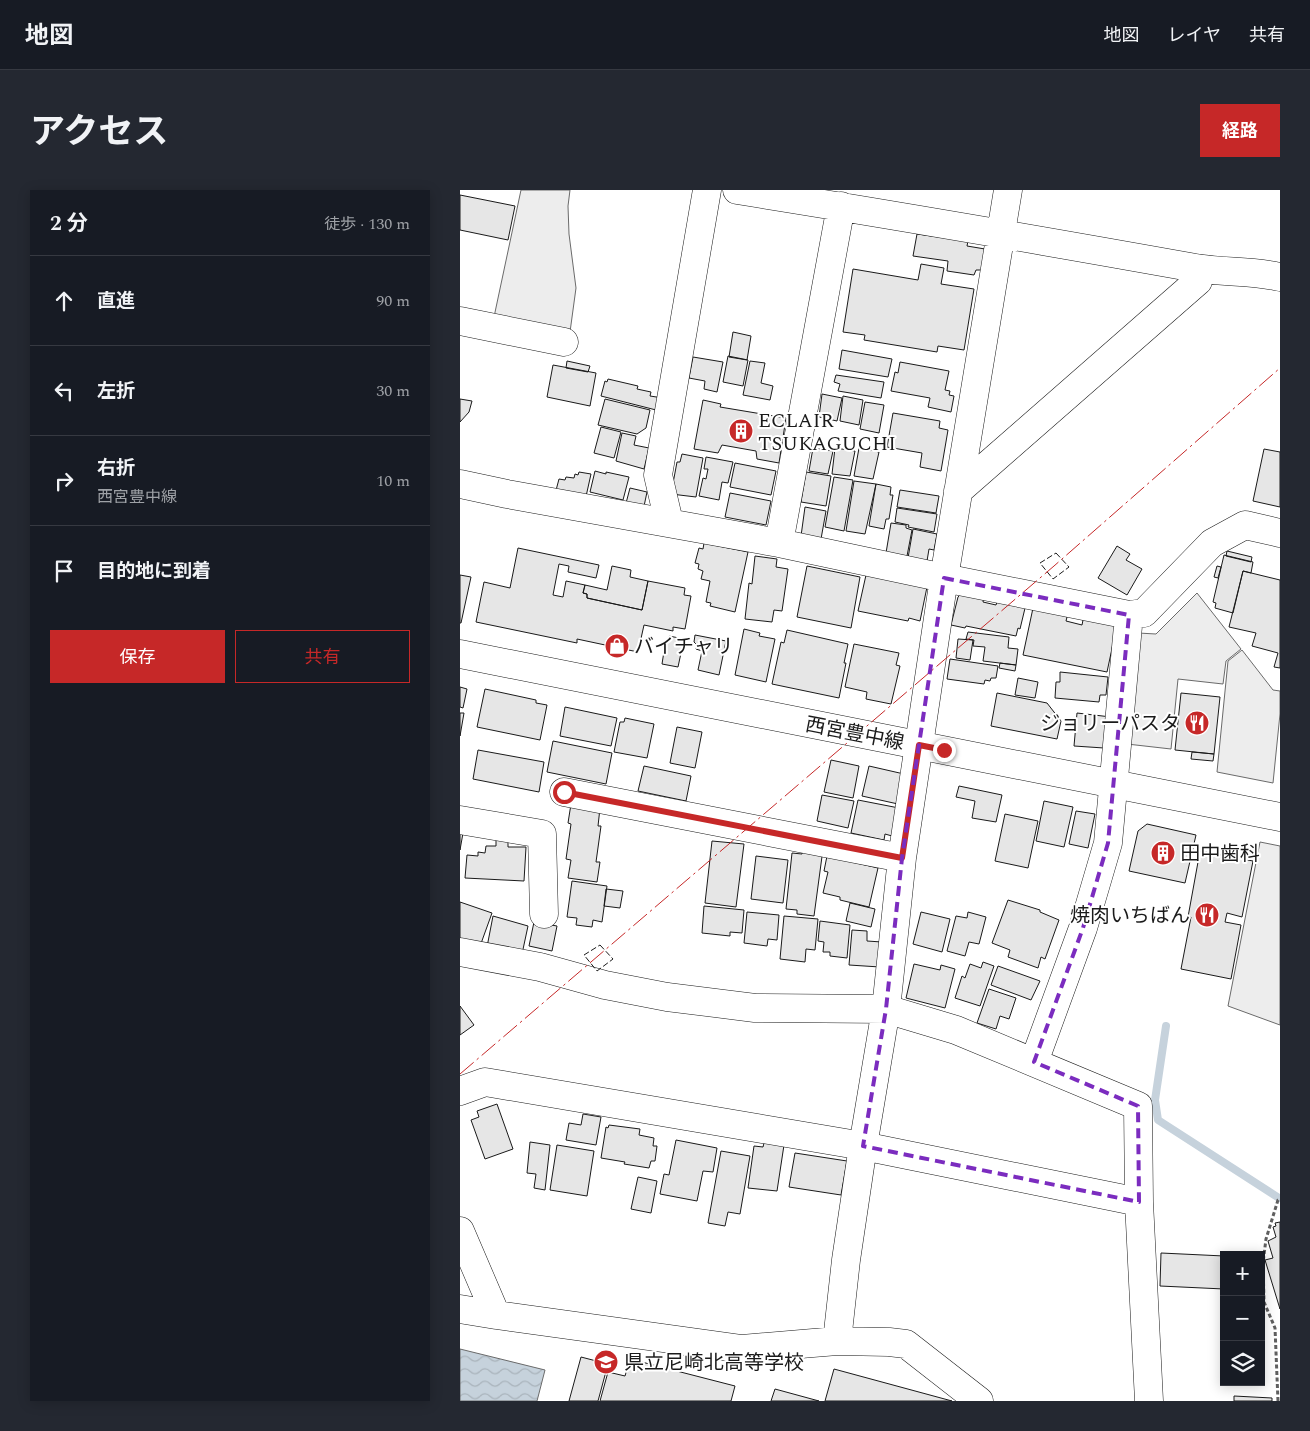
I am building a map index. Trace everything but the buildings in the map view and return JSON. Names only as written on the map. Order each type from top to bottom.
[{"type":"street","points":[[669,522],[658,475],[707,190]]},
{"type":"street","points":[[737,190],[1000,233],[1199,269],[1260,272],[1280,277]]},
{"type":"street","points":[[836,1341],[863,1146],[886,1009],[902,858],[944,578],[1008,190]]},
{"type":"street","points":[[779,543],[841,206]]},
{"type":"street","points":[[958,491],[1198,281],[1199,269]]},
{"type":"street","points":[[460,321],[564,342]]},
{"type":"street","points":[[460,484],[779,543],[1129,615],[1144,613],[1212,543],[1245,525],[1280,533]]},
{"type":"street","points":[[1034,1062],[1083,928],[1108,843],[1115,784],[1129,615]]},
{"type":"street","name":"西宮豊中線","points":[[460,654],[1280,817]]},
{"type":"street","points":[[564,792],[902,858]]},
{"type":"street","points":[[460,820],[542,834],[544,914]]},
{"type":"street","points":[[460,952],[540,967],[605,985],[667,997],[756,1008],[886,1009],[956,1030],[1138,1106],[1139,1202],[1149,1401]]},
{"type":"street","points":[[460,1091],[485,1082],[863,1146],[1139,1202]]},
{"type":"street","points":[[460,1231],[496,1315]]},
{"type":"street","points":[[460,1309],[742,1349],[836,1341],[906,1344],[979,1401]]},
{"type":"path","points":[[1278,1401],[1275,1328],[1264,1302],[1262,1263],[1266,1238],[1278,1200],[1280,1199]]},
{"type":"highlighted area","points":[[944,578],[1129,615],[1108,843],[1083,928],[1034,1062],[1138,1106],[1139,1202],[863,1146],[886,1009],[902,858]]},
{"type":"shaded area","points":[[521,190],[570,190],[568,206],[569,234],[576,288],[570,332],[494,317]]},
{"type":"shaded area","points":[[1197,593],[1241,649],[1226,661],[1223,684],[1178,679],[1171,749],[1127,744],[1138,633],[1156,634]]},
{"type":"shaded area","points":[[1242,650],[1273,690],[1280,691],[1280,714],[1273,783],[1217,772],[1228,661]]},
{"type":"shaded area","points":[[1260,842],[1280,846],[1280,1025],[1228,1006]]},
{"type":"water","points":[[460,1349],[545,1370],[537,1401],[460,1401]]},
{"type":"waterway","points":[[1166,1026],[1155,1100],[1158,1120],[1279,1198]]},
{"type":"fence","points":[[1056,553],[1069,567],[1053,579],[1040,563],[1056,553]]},
{"type":"fence","points":[[600,945],[613,959],[597,971],[584,955],[600,945]]},
{"type":"power","points":[[460,1074],[1054,566],[1280,368]]},
{"type":"place","name":"ECLAIR TSUKAGUCHI","points":[[741,431]]},
{"type":"place","name":"バイチャリ","points":[[617,646]]},
{"type":"place","name":"ジョリーパスタ","points":[[1197,723]]},
{"type":"place","name":"田中歯科","points":[[1163,853]]},
{"type":"place","name":"焼肉いちばん","points":[[1207,915]]},
{"type":"place","name":"県立尼崎北高等学校","points":[[606,1362]]},
{"type":"route","points":[[564,792],[902,858],[919,745],[944,750]]}]
